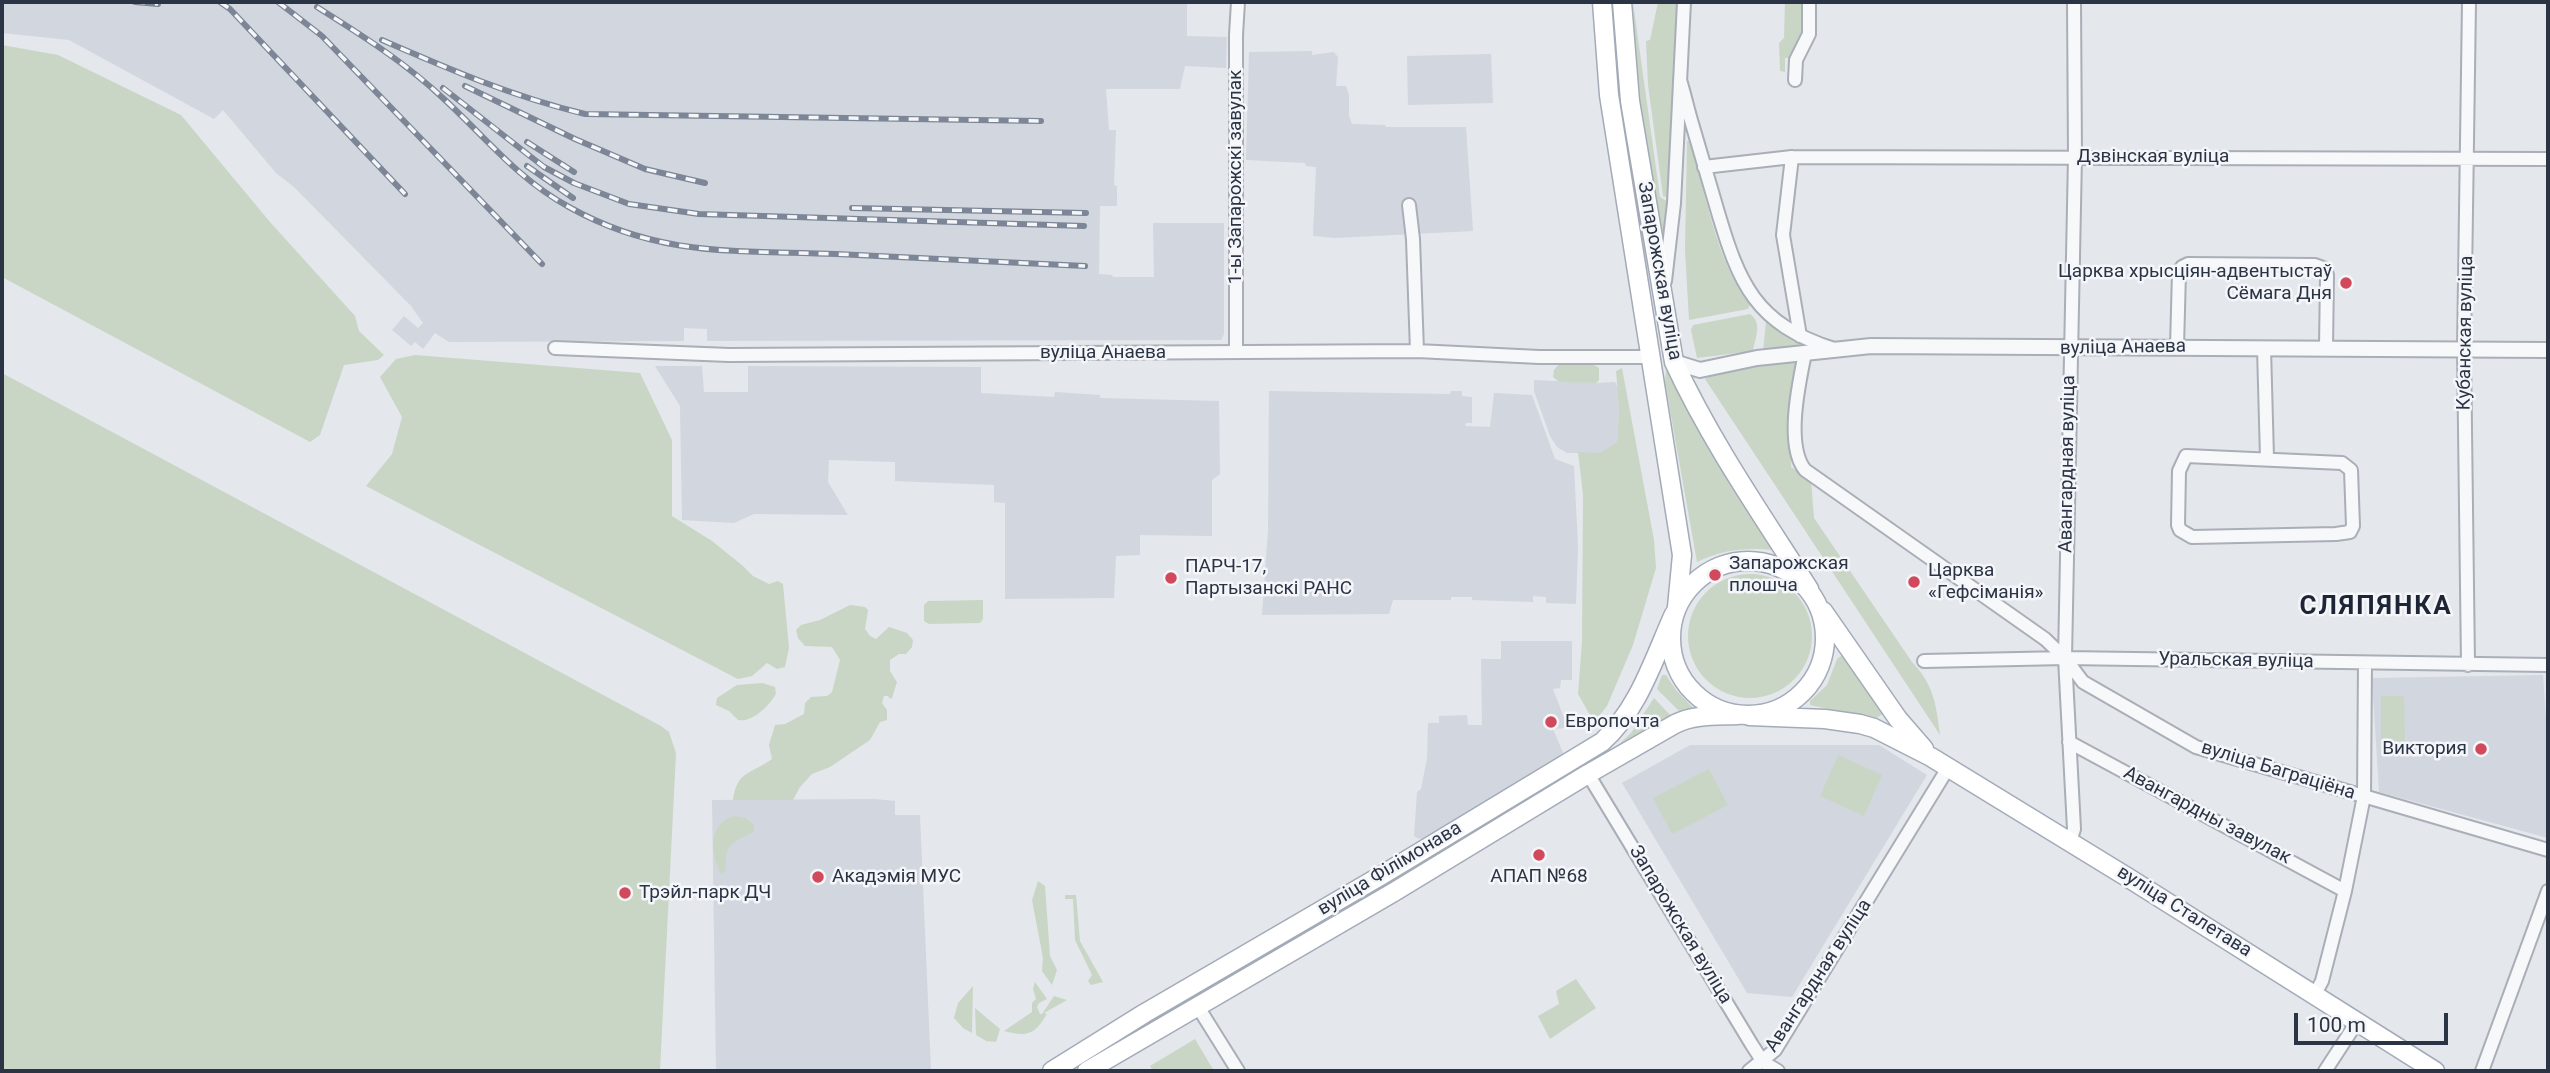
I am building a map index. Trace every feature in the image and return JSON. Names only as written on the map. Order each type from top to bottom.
[{"type":"main road","name":"Запарожская вуліца","points":[[1602,2],[1609,95],[1682,555],[1675,611]]},
{"type":"main road","name":"Запарожская вуліца","points":[[1622,2],[1630,101],[1674,362],[1690,397],[1734,471],[1814,596],[1898,719],[1931,757]]},
{"type":"main road","points":[[1744,715],[1768,713],[1801,694],[1814,678],[1822,660],[1825,641],[1824,622],[1814,596],[1798,578],[1777,567],[1754,561],[1723,566],[1702,577],[1685,593],[1675,611],[1671,648],[1683,679],[1707,703],[1722,711],[1744,715],[1825,719],[1860,724],[1874,728],[1931,757]]},
{"type":"main road","name":"вуліца Філімонава","points":[[1052,1071],[1602,742],[1622,721],[1637,697],[1675,611]]},
{"type":"main road","name":"вуліца Філімонава","points":[[1087,1071],[1683,720],[1744,715]]},
{"type":"main road","name":"вуліца Сталетава","points":[[1931,757],[2435,1071]]},
{"type":"main road","points":[[1145,1013],[1155,1030]]},
{"type":"street","name":"1-ы Запарожскі завулак","points":[[1236,352],[1238,2]]},
{"type":"street","points":[[1663,306],[1674,203],[1684,2]]},
{"type":"street","points":[[1796,80],[1796,60],[1809,34],[1809,2]]},
{"type":"street","name":"Авангардная вуліца","points":[[2070,842],[2074,829],[2065,658],[2075,156],[2074,2]]},
{"type":"street","name":"Кубанская вуліца","points":[[2468,665],[2464,350],[2469,2]]},
{"type":"street","points":[[1679,80],[1727,246],[1741,280],[1751,296],[1777,322],[1800,336],[1835,349]]},
{"type":"street","points":[[1792,157],[1783,235],[1800,336]]},
{"type":"street","name":"Дзвінская вуліца","points":[[1704,167],[1792,157],[2548,159]]},
{"type":"street","points":[[1409,205],[1413,239],[1417,351]]},
{"type":"street","points":[[2177,347],[2179,272],[2182,267],[2188,264],[2315,265],[2323,268],[2326,275],[2326,349]]},
{"type":"street","name":"вуліца Анаева","points":[[1700,370],[1727,363],[1871,346],[2548,350]]},
{"type":"street","name":"вуліца Анаева","points":[[555,348],[729,355],[1417,351],[1539,357],[1651,357]]},
{"type":"street","points":[[2264,348],[2267,458]]},
{"type":"street","name":"вуліца Баграціёна","points":[[1805,353],[1795,415],[1796,446],[1800,464],[1814,477],[2045,639],[2065,658],[2082,682],[2196,747],[2548,850]]},
{"type":"street","points":[[1674,362],[1700,370],[1690,397]]},
{"type":"street","points":[[2186,456],[2267,458],[2332,460],[2347,465],[2352,479],[2353,526],[2350,532],[2192,537],[2180,530],[2179,471],[2186,456]]},
{"type":"street","name":"Уральская вуліца","points":[[1924,661],[2065,658],[2548,665]]},
{"type":"street","points":[[2315,994],[2322,981],[2345,891],[2364,796],[2365,664]]},
{"type":"street","name":"Авангардны завулак","points":[[2069,741],[2345,891]]},
{"type":"street","name":"Авангардная вуліца","points":[[1749,1071],[1776,1050],[1948,768]]},
{"type":"street","name":"Запарожская вуліца","points":[[1588,774],[1763,1062],[1778,1071]]},
{"type":"street","points":[[2482,1071],[2548,891]]},
{"type":"street","points":[[1198,1007],[1238,1071]]},
{"type":"street","points":[[2325,1071],[2357,1021]]},
{"type":"shaded area","points":[[2,2],[1187,2],[1187,36],[1227,37],[1226,68],[1185,66],[1180,89],[1106,89],[1109,130],[1116,130],[1114,185],[1117,186],[1117,206],[1100,206],[1099,274],[1113,277],[1154,277],[1153,223],[1224,223],[1224,334],[1221,340],[707,341],[707,329],[684,328],[684,341],[449,342],[435,333],[423,349],[415,342],[411,346],[392,330],[404,316],[418,328],[423,323],[411,306],[294,187],[276,173],[223,110],[214,119],[69,40],[2,33]]},
{"type":"shaded area","points":[[1312,51],[1312,55],[1334,52],[1338,57],[1336,86],[1346,86],[1352,124],[1386,127],[1466,127],[1473,231],[1335,238],[1313,236],[1316,167],[1306,166],[1305,163],[1246,160],[1249,52]]},
{"type":"shaded area","points":[[1491,54],[1493,103],[1408,105],[1407,56]]},
{"type":"shaded area","points":[[655,366],[702,366],[704,392],[748,392],[748,366],[981,367],[981,393],[1054,397],[1055,392],[1100,395],[1100,398],[1219,401],[1220,474],[1212,480],[1212,536],[1140,535],[1140,555],[1116,556],[1114,598],[1005,599],[1005,503],[994,502],[994,485],[895,481],[895,462],[829,460],[828,482],[848,515],[754,514],[734,523],[682,520],[680,406]]},
{"type":"shaded area","points":[[1534,380],[1615,382],[1619,409],[1617,442],[1601,453],[1567,453],[1557,447],[1550,436],[1534,391]]},
{"type":"shaded area","points":[[1269,391],[1450,394],[1451,391],[1462,391],[1462,396],[1472,397],[1472,423],[1466,423],[1465,426],[1490,427],[1494,393],[1532,395],[1555,459],[1574,466],[1578,547],[1576,604],[1546,603],[1546,597],[1533,596],[1533,602],[1451,597],[1451,600],[1393,600],[1389,614],[1262,615],[1268,531]]},
{"type":"shaded area","points":[[1501,641],[1572,641],[1572,680],[1561,680],[1560,688],[1553,689],[1565,720],[1565,728],[1553,729],[1564,755],[1426,838],[1419,839],[1414,836],[1417,792],[1421,789],[1427,758],[1428,723],[1439,723],[1439,716],[1467,715],[1468,725],[1482,725],[1481,659],[1501,659]]},
{"type":"shaded area","points":[[2543,675],[2548,747],[2548,838],[2379,792],[2372,678]]},
{"type":"shaded area","points":[[1690,745],[1879,745],[1927,775],[1792,997],[1747,993],[1622,783]]},
{"type":"shaded area","name":"Акадэмія МУС","points":[[712,800],[895,801],[895,815],[920,815],[931,1071],[716,1071]]},
{"type":"green space","points":[[1633,2],[1660,197],[1668,202],[1666,231],[1659,239],[1637,95]]},
{"type":"green space","points":[[1658,2],[1677,2],[1668,198],[1663,196],[1648,85],[1646,41],[1650,40]]},
{"type":"green space","points":[[1785,2],[1801,2],[1802,39],[1794,58],[1785,58],[1785,72],[1780,71],[1779,43],[1784,38]]},
{"type":"green space","points":[[2,45],[58,55],[181,115],[270,222],[355,316],[359,331],[384,355],[378,360],[344,365],[320,435],[310,442],[2,277]]},
{"type":"green space","points":[[1687,141],[1696,162],[1720,247],[1738,287],[1750,305],[1748,309],[1689,320],[1685,250]]},
{"type":"green space","points":[[1750,314],[1757,326],[1753,351],[1697,358],[1691,330],[1693,325]]},
{"type":"green space","points":[[1766,322],[1806,347],[1763,352]]},
{"type":"green space","points":[[415,355],[640,373],[672,440],[672,516],[712,541],[753,576],[769,584],[778,581],[783,584],[789,648],[785,667],[777,669],[767,663],[752,676],[738,679],[366,486],[392,454],[402,417],[380,377],[396,359]]},
{"type":"green space","points":[[1797,359],[1791,467],[1811,480],[1814,518],[1925,679],[1935,704],[1940,735],[1705,379],[1718,371]]},
{"type":"green space","points":[[1559,364],[1592,364],[1599,368],[1599,380],[1596,383],[1559,382],[1553,377]]},
{"type":"green space","points":[[1622,368],[1654,540],[1656,568],[1633,645],[1607,706],[1594,722],[1578,694],[1582,642],[1583,495],[1578,452],[1600,453],[1617,442],[1619,409],[1616,371]]},
{"type":"green space","points":[[1666,369],[1776,548],[1773,550],[1734,550],[1697,562],[1665,382]]},
{"type":"green space","points":[[2,373],[669,732],[676,753],[660,1071],[2,1071]]},
{"type":"green space","points":[[1750,574],[1774,579],[1794,592],[1807,612],[1812,636],[1807,660],[1794,680],[1774,693],[1750,698],[1726,693],[1706,680],[1693,660],[1688,636],[1693,612],[1706,592],[1726,579]]},
{"type":"green space","points":[[983,600],[983,619],[980,623],[929,624],[924,621],[924,605],[928,601]]},
{"type":"green space","points":[[850,605],[868,610],[865,629],[870,636],[876,639],[889,627],[907,633],[913,640],[912,647],[906,654],[899,654],[890,660],[890,671],[897,682],[892,698],[884,696],[882,703],[887,710],[887,720],[880,722],[870,740],[830,767],[812,774],[793,800],[733,800],[742,778],[772,759],[769,745],[775,725],[785,724],[804,714],[805,703],[811,697],[827,696],[832,692],[840,660],[832,647],[805,646],[798,638],[796,630],[801,625],[820,620]]},
{"type":"green space","points":[[1845,653],[1884,713],[1875,719],[1810,705],[1810,701],[1827,685],[1837,659]]},
{"type":"green space","points":[[1662,675],[1666,675],[1697,712],[1683,715],[1657,689]]},
{"type":"green space","points":[[762,683],[775,687],[776,694],[765,708],[749,719],[738,720],[729,711],[716,705],[717,698],[737,685]]},
{"type":"green space","points":[[2381,696],[2404,696],[2405,741],[2381,741]]},
{"type":"green space","points":[[1654,698],[1673,718],[1613,750],[1631,733]]},
{"type":"green space","points":[[1838,755],[1882,775],[1864,816],[1820,796]]},
{"type":"green space","points":[[1709,769],[1728,805],[1672,834],[1653,798]]},
{"type":"green space","points":[[734,816],[746,818],[754,825],[754,832],[731,845],[727,854],[726,870],[721,874],[713,849],[714,840],[719,825]]},
{"type":"green space","points":[[1038,881],[1045,886],[1050,956],[1057,970],[1052,985],[1042,971],[1043,958],[1032,900]]},
{"type":"green space","points":[[1065,895],[1076,895],[1080,941],[1103,982],[1091,985],[1088,981],[1092,975],[1075,940],[1073,899],[1065,899]]},
{"type":"green space","points":[[1576,979],[1596,1008],[1550,1039],[1538,1016],[1559,1004],[1556,991]]},
{"type":"green space","points":[[1035,982],[1047,999],[1037,1007],[1040,1014],[1054,996],[1067,1000],[1044,1013],[1047,1014],[1030,1033],[1004,1031],[1032,1012],[1032,1003],[1036,999],[1033,989]]},
{"type":"green space","points":[[973,986],[972,1033],[954,1018],[958,1003]]},
{"type":"green space","points":[[975,1008],[1000,1029],[996,1042],[986,1041],[976,1035]]},
{"type":"green space","points":[[1195,1039],[1214,1071],[1153,1071],[1150,1066]]},
{"type":"railway","points":[[135,2],[158,4]]},
{"type":"railway","points":[[220,2],[230,9],[405,194]]},
{"type":"railway","points":[[278,2],[322,36],[542,264]]},
{"type":"railway","points":[[317,7],[415,74],[534,184],[569,207],[635,235],[667,243],[732,251],[1085,266]]},
{"type":"railway","points":[[382,40],[506,91],[585,114],[1041,121]]},
{"type":"railway","points":[[465,86],[645,169],[705,183]]},
{"type":"railway","points":[[443,88],[544,167],[574,183],[629,204],[699,214],[1084,226]]},
{"type":"railway","points":[[527,142],[574,172]]},
{"type":"railway","points":[[527,166],[573,198]]},
{"type":"railway","points":[[852,208],[1086,213]]},
{"type":"place","name":"Царква хрысціян-адвентыстаў Сёмага Дня","points":[[2346,283]]},
{"type":"place","name":"Запарожская плошча","points":[[1715,575]]},
{"type":"place","name":"ПАРЧ-17, Партызанскі РАНС","points":[[1171,578]]},
{"type":"place","name":"Царква «Гефсіманія»","points":[[1914,582]]},
{"type":"place","name":"Европочта","points":[[1551,722]]},
{"type":"place","name":"Виктория","points":[[2481,749]]},
{"type":"place","name":"АПАП №68","points":[[1539,855]]},
{"type":"place","name":"Акадэмія МУС","points":[[818,877]]},
{"type":"place","name":"Трэйл-парк ДЧ","points":[[625,893]]},
{"type":"district","name":"СЛЯПЯНКА","points":[[2376,607]]}]
